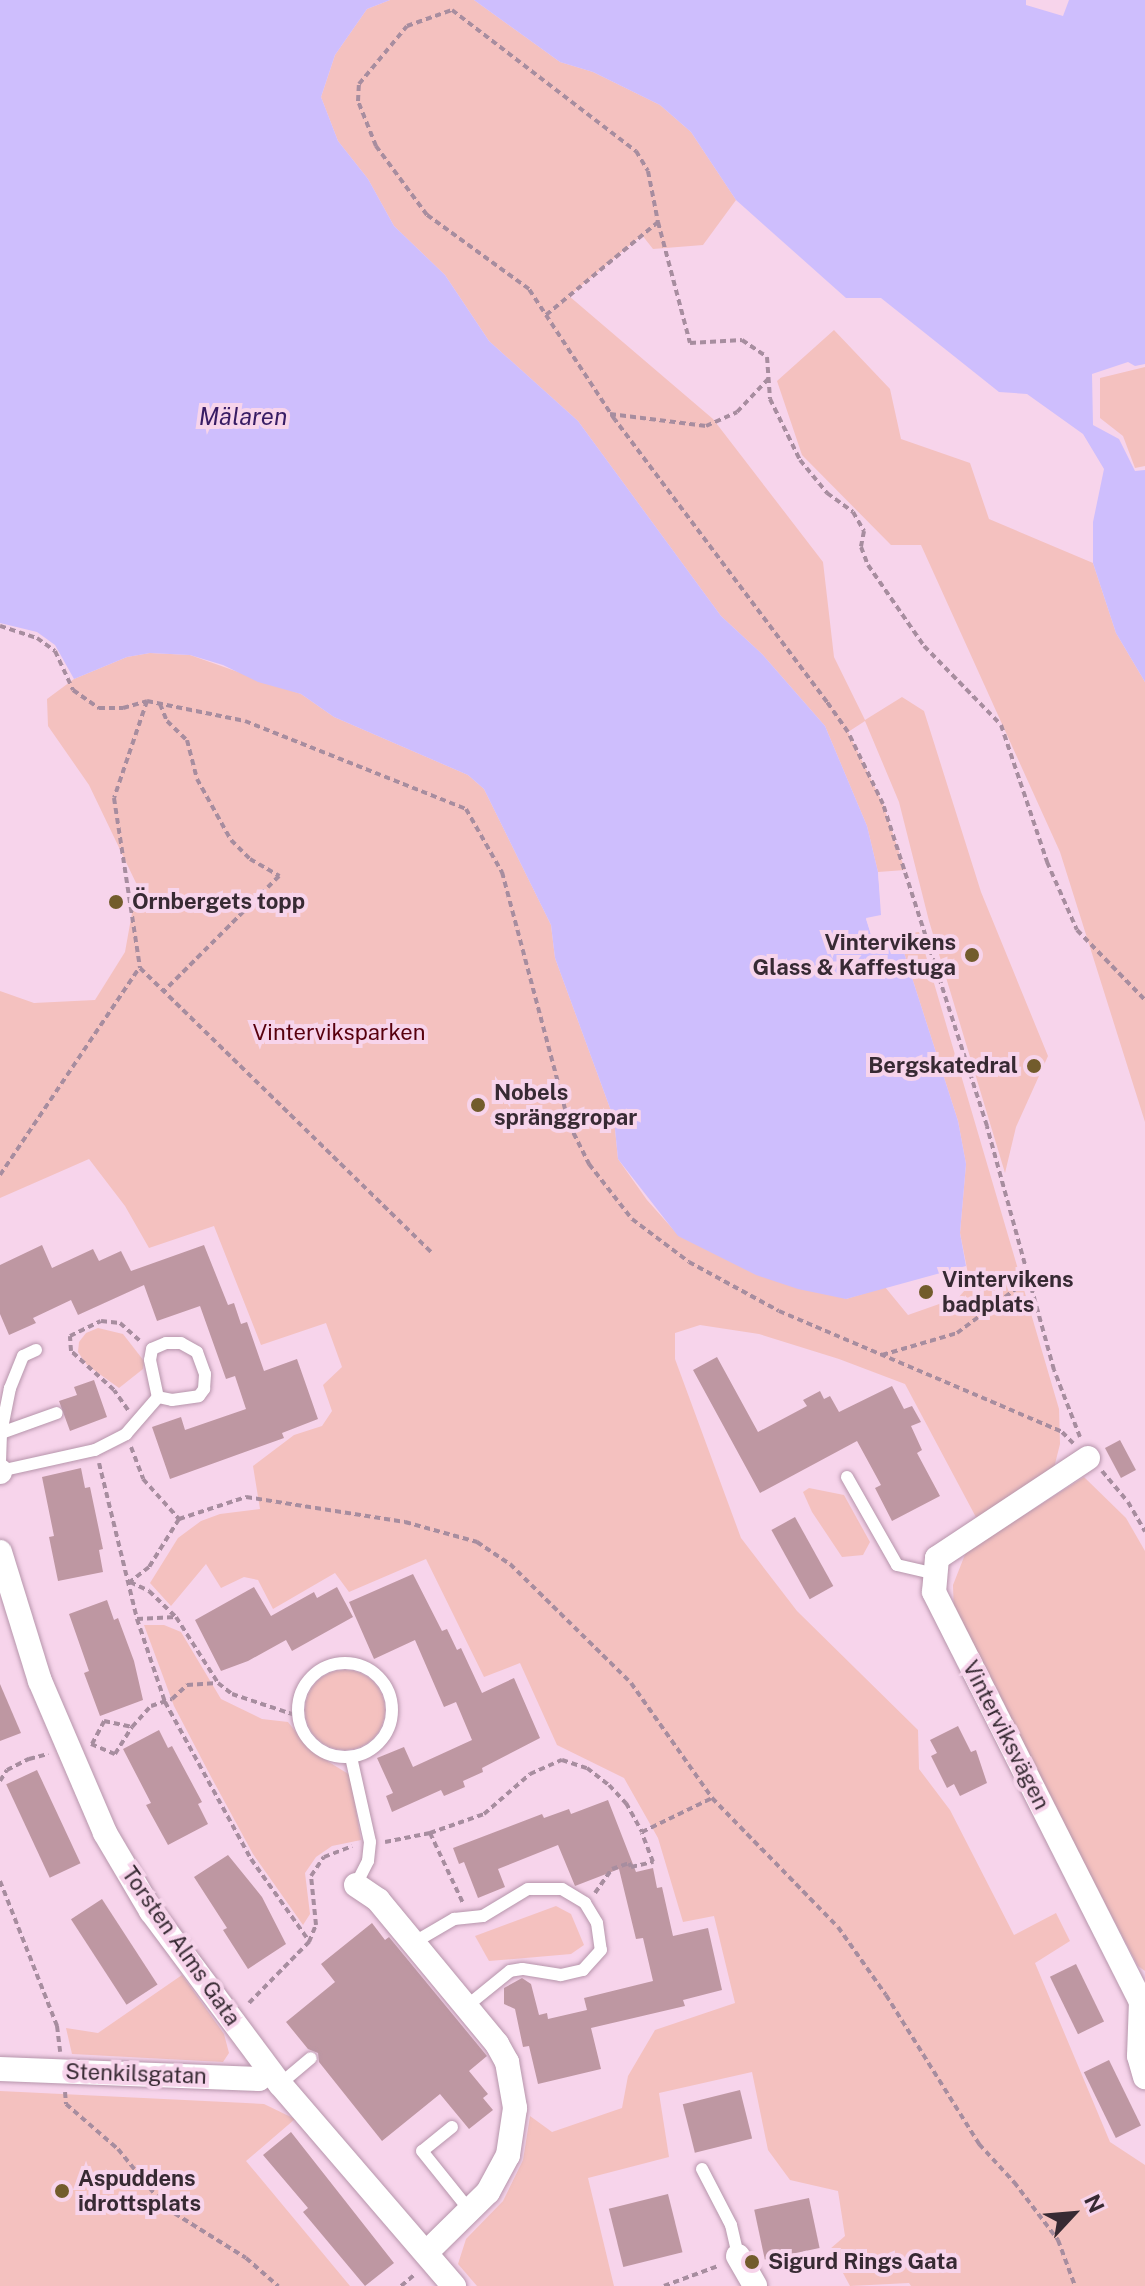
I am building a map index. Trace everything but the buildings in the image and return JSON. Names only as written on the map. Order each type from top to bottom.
[{"type":"street","points":[[936,1574],[937,1558],[1088,1458]]},
{"type":"street","name":"Torsten Alms Gata","points":[[0,1552],[40,1681],[81,1747],[105,1833],[151,1911],[275,2077],[454,2286]]},
{"type":"street","name":"Vinterviksvägen","points":[[936,1574],[934,1592],[1143,1999],[1143,2062]]},
{"type":"street","points":[[356,1885],[378,1900],[467,2006],[507,2062],[515,2108],[514,2132],[508,2155],[488,2192],[426,2253]]},
{"type":"street","name":"Stenkilsgatan","points":[[0,2069],[259,2079],[275,2077]]},
{"type":"street","points":[[738,2256],[755,2286]]},
{"type":"lane","points":[[166,1343],[181,1343],[197,1352],[205,1374],[204,1389],[191,1399],[158,1397],[150,1360],[152,1349],[166,1343]]},
{"type":"lane","points":[[36,1350],[23,1356],[10,1388],[1,1433],[0,1472],[95,1450],[126,1434],[158,1397]]},
{"type":"lane","points":[[1,1433],[57,1413]]},
{"type":"lane","points":[[847,1477],[897,1565],[936,1574]]},
{"type":"lane","points":[[344,1663],[374,1673],[391,1699],[388,1730],[379,1744],[351,1757],[332,1756],[316,1748],[304,1734],[298,1716],[304,1685],[315,1673],[344,1663]]},
{"type":"lane","points":[[351,1757],[370,1842],[368,1861],[356,1885]]},
{"type":"lane","points":[[413,1943],[454,1919],[483,1916],[528,1889],[562,1889],[585,1903],[597,1923],[601,1950],[583,1970],[561,1975],[522,1969],[510,1971],[467,2006]]},
{"type":"lane","points":[[275,2077],[311,2058]]},
{"type":"lane","points":[[452,2127],[422,2151],[470,2211]]},
{"type":"lane","points":[[702,2169],[731,2225],[738,2256]]},
{"type":"path","points":[[1088,1458],[1054,1370],[987,1126],[883,804],[848,732],[610,414],[529,289],[427,215],[376,146],[358,101],[359,84],[407,26],[452,10],[636,151],[648,171],[690,343],[742,340],[767,357],[770,399],[800,460],[827,493],[853,512],[864,531],[861,547],[868,565],[924,646],[1001,725],[1047,862],[1077,930],[1145,1000]]},
{"type":"path","points":[[546,315],[658,222]]},
{"type":"path","points":[[610,414],[706,426],[737,412],[769,378]]},
{"type":"path","points":[[0,626],[37,638],[55,651],[73,690],[89,704],[108,710],[147,701],[245,721],[466,809],[502,872],[569,1124],[589,1164],[632,1219],[689,1262],[779,1311],[1062,1432],[1128,1502],[1145,1531]]},
{"type":"path","points":[[147,701],[114,798],[140,968],[433,1254]]},
{"type":"path","points":[[160,704],[167,721],[187,740],[197,779],[231,840],[250,859],[279,876],[164,991]]},
{"type":"path","points":[[0,1175],[140,968]]},
{"type":"path","points":[[879,1356],[957,1333],[1029,1279]]},
{"type":"path","points":[[137,1421],[114,1390],[71,1351],[70,1336],[101,1321],[120,1323],[152,1349]]},
{"type":"path","points":[[126,1434],[143,1479],[179,1519]]},
{"type":"path","points":[[95,1450],[137,1619],[165,1702],[251,1859],[309,1942]]},
{"type":"path","points":[[130,1582],[149,1567],[179,1519],[246,1497],[405,1522],[477,1542],[510,1564],[631,1683],[712,1798],[838,1927],[886,1995],[979,2144],[1014,2182],[1058,2240],[1075,2286]]},
{"type":"path","points":[[130,1582],[149,1591],[176,1617],[218,1683],[232,1694],[298,1716]]},
{"type":"path","points":[[137,1619],[176,1617]]},
{"type":"path","points":[[0,1781],[7,1770],[29,1759],[81,1747],[115,1754],[132,1727],[151,1706],[165,1702],[187,1685],[218,1683]]},
{"type":"path","points":[[104,1721],[132,1727]]},
{"type":"path","points":[[250,2002],[309,1942],[316,1925],[311,1876],[324,1857],[370,1842],[430,1833],[484,1814],[530,1774],[562,1760],[587,1768],[626,1803],[642,1832],[653,1862],[631,1867],[629,1863],[612,1869],[585,1903]]},
{"type":"path","points":[[642,1832],[712,1798]]},
{"type":"path","points":[[430,1833],[469,1917]]},
{"type":"path","points":[[0,1881],[57,2026],[66,2104],[118,2149],[166,2208],[246,2258],[278,2286]]},
{"type":"path","points":[[664,2286],[702,2275]]},
{"type":"green space","points":[[390,0],[474,0],[560,62],[593,72],[660,105],[691,132],[736,200],[703,245],[653,249],[642,235],[569,296],[713,419],[823,562],[834,657],[865,720],[902,697],[924,711],[981,892],[1048,1056],[1016,1127],[1005,1173],[929,921],[899,802],[865,721],[848,732],[883,804],[905,870],[878,872],[867,826],[825,726],[762,654],[721,616],[578,421],[489,341],[445,275],[394,226],[368,179],[338,141],[321,97],[335,55],[367,9]]},
{"type":"green space","points":[[834,330],[890,389],[901,439],[970,463],[989,519],[1093,563],[1116,633],[1145,682],[1145,1122],[1060,852],[921,545],[891,545],[802,455],[777,381]]},
{"type":"green space","points":[[1145,367],[1145,466],[1135,468],[1123,436],[1100,418],[1100,378]]},
{"type":"green space","name":"Vinterviksparken","points":[[150,653],[190,655],[301,694],[334,717],[468,775],[484,789],[551,925],[555,958],[614,1119],[618,1159],[647,1200],[679,1236],[846,1299],[885,1287],[908,1315],[959,1297],[970,1284],[960,1233],[966,1164],[958,1121],[898,934],[919,932],[1059,1409],[1060,1444],[1054,1468],[978,1521],[905,1384],[759,1334],[700,1325],[675,1333],[675,1359],[741,1538],[797,1611],[918,1730],[919,1769],[950,1810],[1014,1935],[1056,1913],[1070,1941],[1035,1963],[1110,2142],[1145,2165],[1145,2286],[911,2286],[909,2283],[850,2286],[830,2249],[845,2236],[838,2191],[790,2180],[768,2150],[752,2072],[659,2093],[669,2157],[588,2178],[614,2286],[477,2286],[458,2264],[466,2239],[503,2201],[523,2160],[530,2116],[552,2132],[622,2108],[628,2076],[655,2030],[735,2003],[714,1916],[683,1922],[658,1838],[624,1778],[557,1745],[520,1663],[484,1677],[426,1559],[349,1592],[335,1573],[273,1609],[258,1580],[244,1577],[221,1588],[206,1564],[171,1606],[150,1583],[178,1538],[201,1521],[220,1514],[260,1509],[253,1466],[294,1435],[322,1426],[332,1411],[323,1385],[342,1367],[326,1323],[261,1345],[214,1226],[149,1248],[125,1206],[89,1159],[0,1198],[0,991],[34,1003],[95,1000],[125,952],[137,885],[89,785],[48,726],[47,699],[74,679],[127,657]]},
{"type":"green space","points":[[98,1328],[123,1334],[144,1361],[143,1369],[119,1388],[87,1365],[78,1352],[79,1342],[86,1333]]},
{"type":"green space","points":[[1084,1477],[1126,1518],[1145,1551],[1145,1971],[1138,1966],[954,1616],[953,1585],[966,1552]]},
{"type":"green space","points":[[809,1488],[844,1495],[870,1542],[863,1555],[842,1557],[812,1512],[803,1492]]},
{"type":"green space","points":[[144,1625],[164,1625],[181,1632],[221,1699],[262,1719],[288,1722],[311,1751],[350,1775],[361,1840],[332,1846],[316,1857],[305,1873],[310,1914],[303,1925],[253,1854],[209,1773],[174,1706]]},
{"type":"green space","points":[[345,1670],[360,1673],[373,1682],[382,1695],[385,1710],[382,1725],[373,1738],[360,1747],[345,1750],[330,1747],[317,1738],[308,1725],[305,1710],[308,1695],[317,1682],[330,1673]]},
{"type":"green space","points":[[556,1906],[571,1914],[584,1945],[571,1954],[489,1961],[475,1936]]},
{"type":"green space","points":[[182,1975],[224,2034],[229,2053],[223,2062],[72,2054],[66,2028],[98,2033]]},
{"type":"green space","points":[[0,2091],[264,2104],[295,2119],[246,2161],[350,2286],[0,2286]]},
{"type":"water","name":"Mälaren","points":[[0,0],[390,0],[367,9],[335,55],[321,97],[338,141],[368,179],[394,226],[445,275],[489,341],[578,421],[721,616],[762,654],[825,726],[867,826],[878,872],[882,916],[866,919],[871,934],[898,934],[958,1121],[966,1164],[960,1233],[966,1266],[846,1299],[798,1289],[756,1275],[678,1236],[618,1159],[614,1119],[555,958],[551,925],[484,789],[468,775],[334,717],[301,694],[258,682],[223,665],[190,655],[150,653],[127,657],[74,679],[55,645],[37,632],[0,623]]},
{"type":"water","points":[[474,0],[1026,0],[1026,5],[1063,16],[1069,0],[1145,0],[1145,364],[1135,366],[1128,362],[1092,374],[1093,425],[1119,439],[1135,471],[1145,470],[1145,682],[1116,633],[1093,563],[1093,522],[1104,469],[1083,434],[1027,394],[999,392],[881,298],[846,298],[736,200],[691,132],[660,105],[593,72],[560,62]]},
{"type":"pier","points":[[878,872],[882,872],[886,916],[871,922],[874,931],[897,930],[898,934],[871,935],[866,918],[881,915]]},
{"type":"place","name":"Örnbergets topp","points":[[116,902]]},
{"type":"place","name":"Vintervikens Glass & Kaffestuga","points":[[972,955]]},
{"type":"place","name":"Bergskatedral","points":[[1034,1066]]},
{"type":"place","name":"Nobels spränggropar","points":[[478,1105]]},
{"type":"place","name":"Vintervikens badplats","points":[[926,1292]]},
{"type":"place","name":"Aspuddens idrottsplats","points":[[62,2191]]},
{"type":"place","name":"Sigurd Rings Gata","points":[[752,2262]]}]
